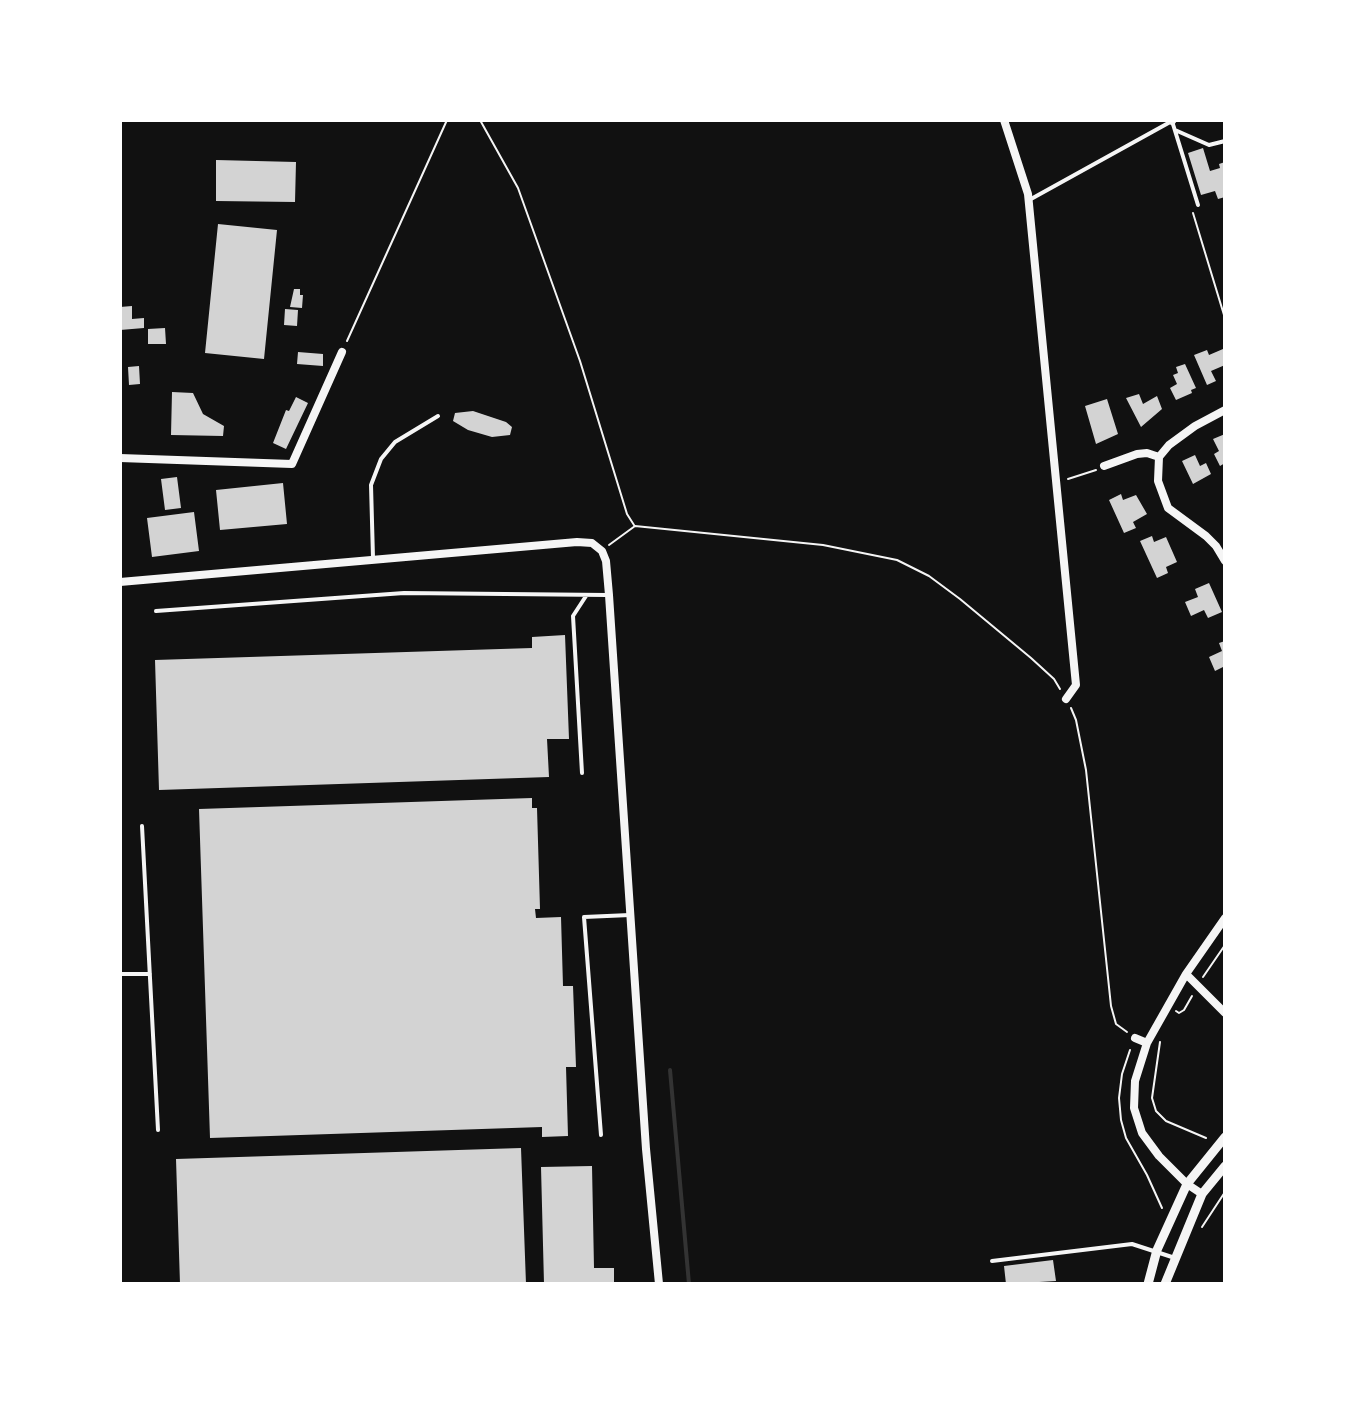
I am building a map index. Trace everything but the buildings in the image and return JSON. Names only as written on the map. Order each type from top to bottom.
[{"type":"street","points":[[1004,120],[1028,194],[1076,685],[1066,699]]},
{"type":"street","points":[[120,458],[292,464],[342,352]]},
{"type":"street","points":[[1225,410],[1169,445],[1159,457],[1158,481],[1168,508],[1206,536],[1225,561]]},
{"type":"street","points":[[1104,466],[1137,454],[1159,457]]},
{"type":"street","points":[[120,582],[577,542],[592,543],[602,551],[609,595],[646,1149],[659,1284]]},
{"type":"street","points":[[1202,1194],[1187,1184],[1159,1156],[1142,1133],[1134,1108],[1135,1081],[1152,1033],[1186,974],[1225,918]]},
{"type":"street","points":[[1186,974],[1225,1013]]},
{"type":"street","points":[[1135,1038],[1147,1043]]},
{"type":"street","points":[[1148,1284],[1157,1250],[1187,1184],[1225,1137]]},
{"type":"street","points":[[1165,1284],[1202,1194],[1225,1166]]},
{"type":"lane","points":[[1027,201],[1173,124]]},
{"type":"lane","points":[[1173,124],[1209,145],[1225,141]]},
{"type":"lane","points":[[1173,124],[1198,205]]},
{"type":"lane","points":[[374,560],[371,485],[381,459],[395,442],[438,416]]},
{"type":"lane","points":[[156,611],[404,593],[609,595]]},
{"type":"lane","points":[[582,773],[573,616],[586,596]]},
{"type":"lane","points":[[142,826],[158,1130]]},
{"type":"lane","points":[[601,1135],[584,917],[630,915]]},
{"type":"lane","points":[[120,974],[150,974]]},
{"type":"lane","points":[[992,1261],[1132,1244],[1175,1258]]},
{"type":"path","points":[[342,352],[447,120]]},
{"type":"path","points":[[480,120],[518,188],[580,361],[627,514],[635,526]]},
{"type":"path","points":[[1198,205],[1191,207],[1224,315]]},
{"type":"path","points":[[1056,482],[1104,466]]},
{"type":"path","points":[[602,551],[635,526],[823,545],[897,560],[929,576],[1054,679],[1076,720],[1083,748],[1111,1006],[1116,1024],[1135,1038]]},
{"type":"path","points":[[1152,1033],[1160,1042],[1152,1098],[1156,1111],[1166,1121],[1201,1134],[1215,1147]]},
{"type":"path","points":[[1200,1231],[1225,1192]]},
{"type":"waterway","points":[[670,1070],[689,1284]]}]
